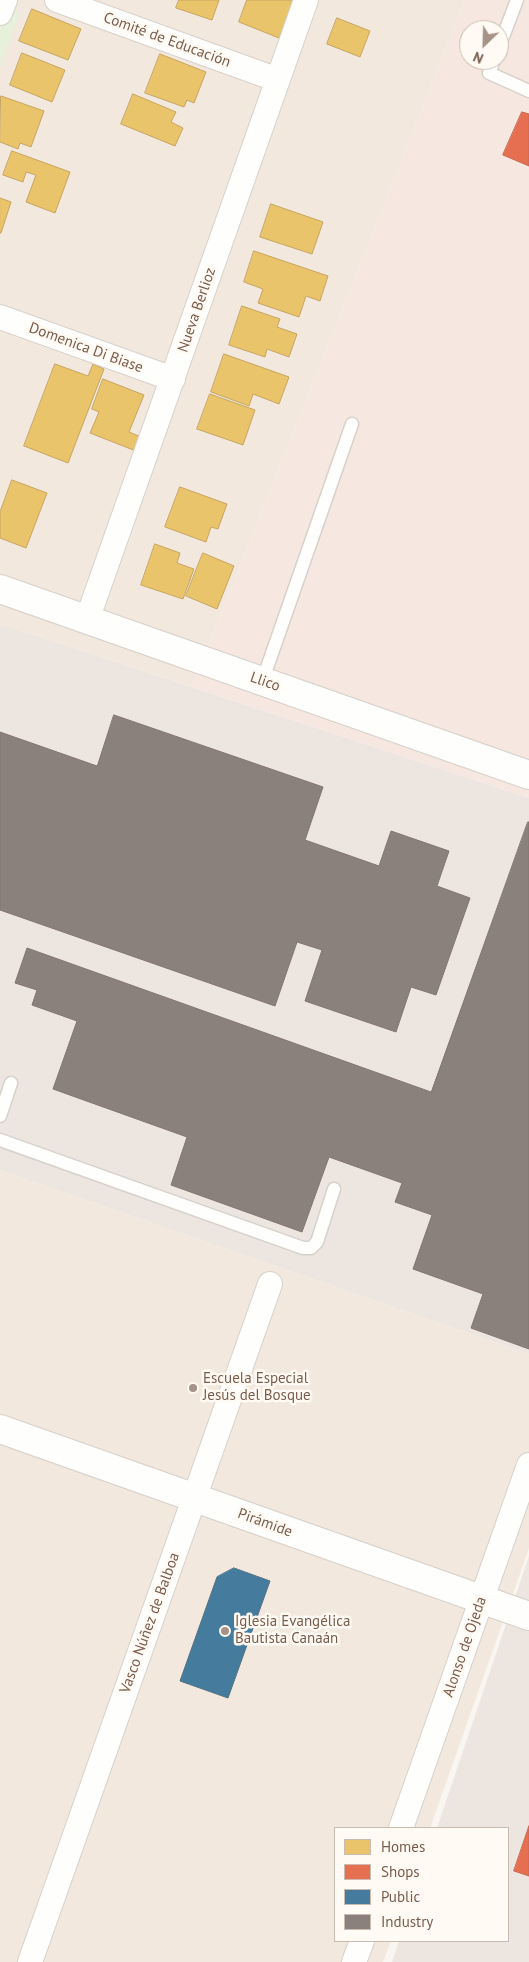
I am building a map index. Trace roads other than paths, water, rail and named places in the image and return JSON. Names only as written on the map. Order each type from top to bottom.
[{"type":"street","points":[[0,13],[5,0]]},
{"type":"street","name":"Comité de Educación","points":[[57,0],[278,80]]},
{"type":"street","name":"Nueva Berlioz","points":[[87,620],[306,0]]},
{"type":"street","name":"Domenica Di Biase","points":[[0,317],[173,379]]},
{"type":"street","name":"Llico","points":[[0,589],[529,775]]},
{"type":"street","name":"Vasco Núñez de Balboa","points":[[30,1962],[270,1284]]},
{"type":"street","name":"Pirámide","points":[[0,1429],[529,1616]]},
{"type":"street","name":"Alonso de Ojeda","points":[[401,1827],[529,1465]]},
{"type":"street","points":[[354,1962],[362,1942]]},
{"type":"lane","points":[[509,21],[517,0]]},
{"type":"lane","points":[[490,70],[489,73],[529,91]]},
{"type":"lane","points":[[262,682],[352,424]]},
{"type":"lane","points":[[0,1116],[11,1083]]},
{"type":"lane","points":[[0,1140],[303,1248],[310,1248],[317,1242],[334,1189]]},
{"type":"place","name":"Escuela Especial Jesús del Bosque","points":[[193,1388]]},
{"type":"place","name":"Iglesia Evangélica Bautista Canaán","points":[[225,1631]]}]
